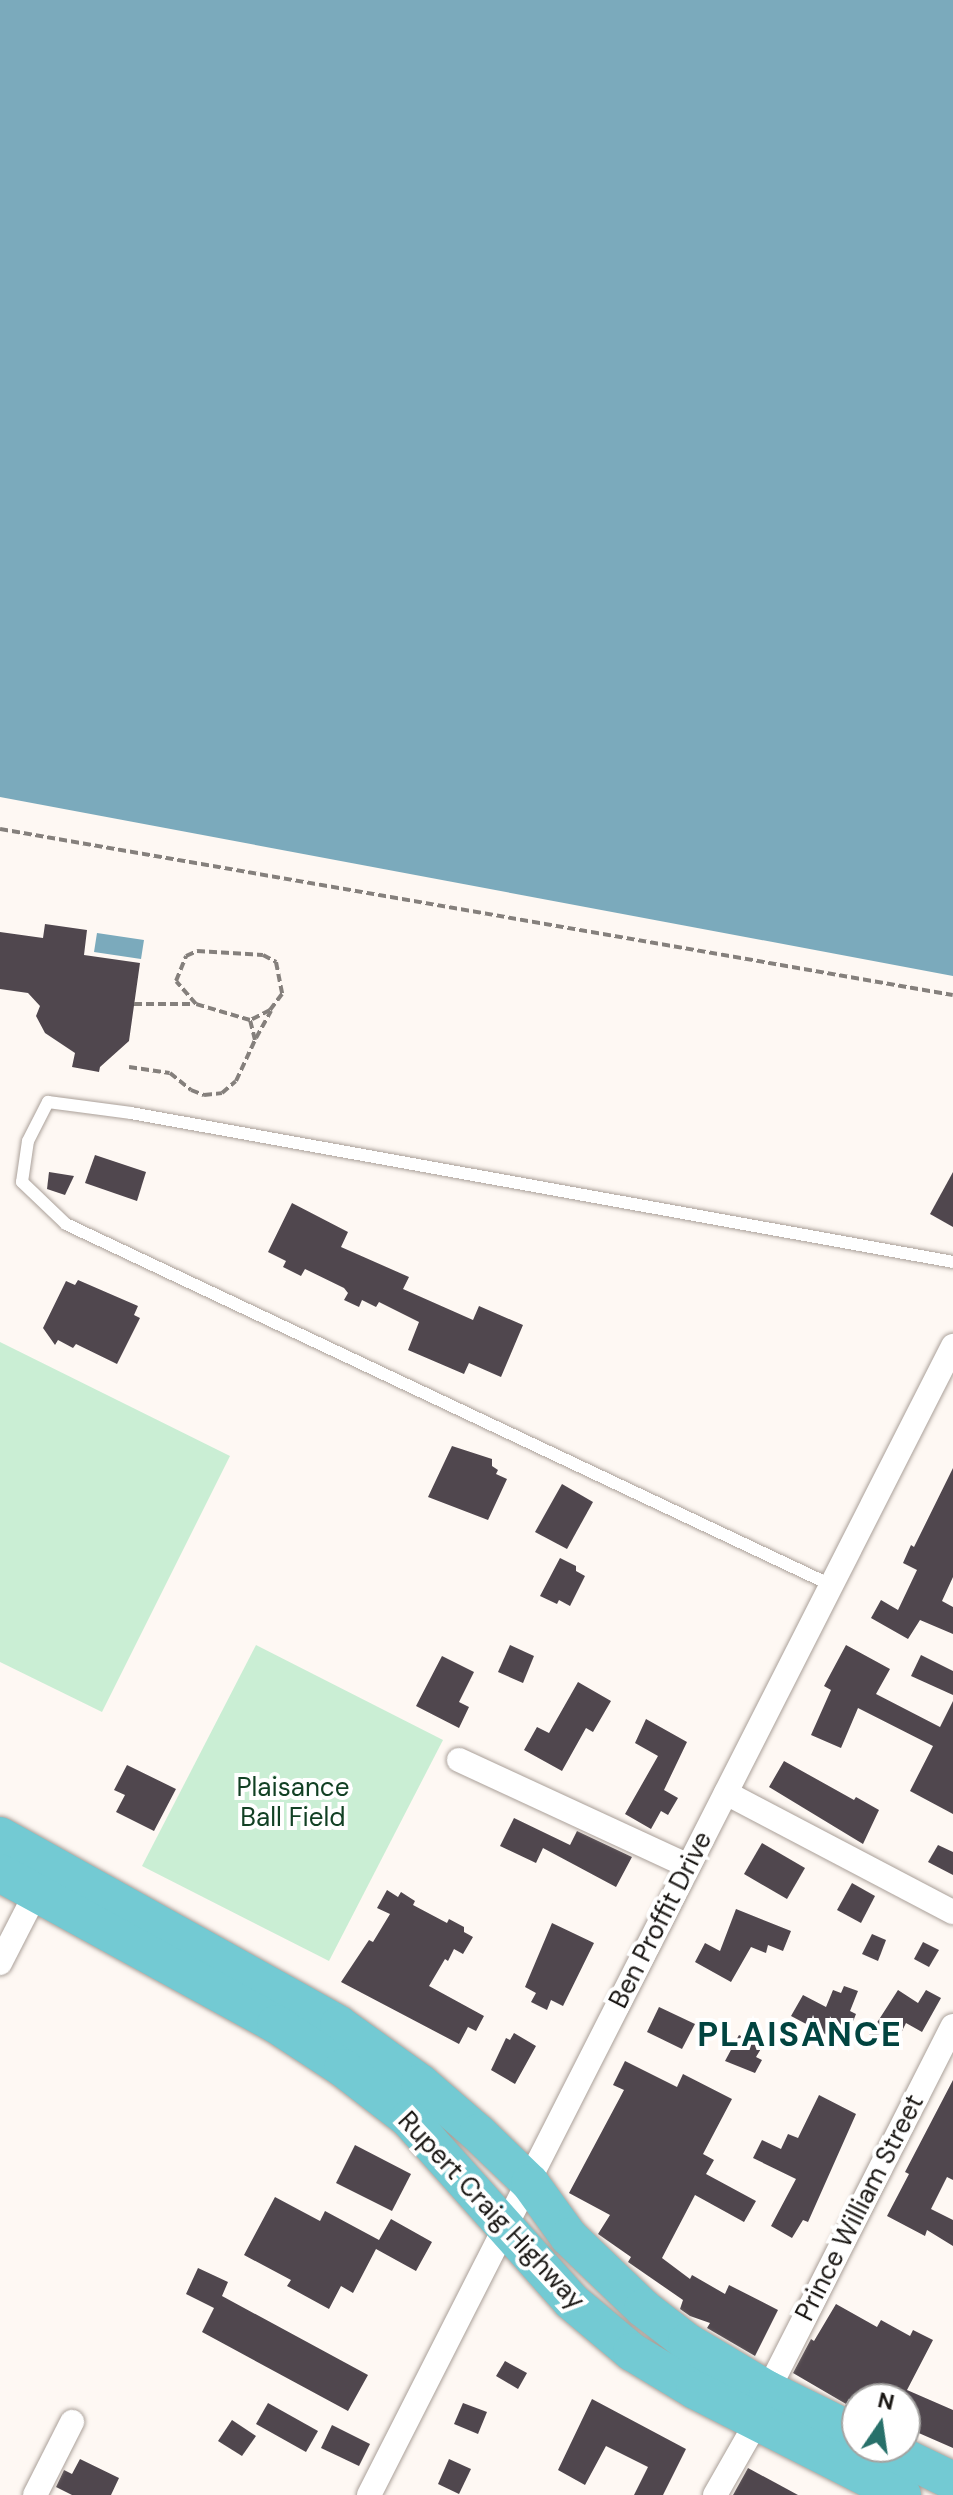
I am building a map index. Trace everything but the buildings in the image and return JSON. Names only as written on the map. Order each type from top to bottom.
[{"type":"main road","name":"Rupert Craig Highway","points":[[0,1836],[339,2025],[420,2083],[530,2183],[569,2237],[643,2308],[762,2407],[902,2495]]},
{"type":"main road","name":"Rupert Craig Highway","points":[[0,1873],[276,2024],[343,2068],[409,2119],[571,2301],[632,2352],[762,2407],[841,2429]]},
{"type":"main road","points":[[916,2463],[953,2481]]},
{"type":"street","name":"Ben Proffit Drive","points":[[369,2495],[953,1346]]},
{"type":"street","points":[[459,1760],[688,1866]]},
{"type":"street","points":[[726,1793],[953,1912]]},
{"type":"street","points":[[0,1963],[36,1893]]},
{"type":"street","name":"Prince William Street","points":[[715,2495],[953,2026]]},
{"type":"street","points":[[35,2495],[72,2422]]},
{"type":"lane","points":[[831,1585],[66,1224],[22,1182],[28,1141],[48,1102],[131,1113],[953,1262]]},
{"type":"path","points":[[0,829],[953,995]]},
{"type":"path","points":[[129,1067],[170,1073],[191,1090],[204,1095],[222,1093],[236,1081],[282,994],[276,962],[263,955],[197,951],[186,956],[176,981],[196,1004]]},
{"type":"path","points":[[134,1004],[196,1004],[250,1020],[260,1018],[276,1002]]},
{"type":"path","points":[[250,1020],[255,1040]]},
{"type":"green space","points":[[0,1342],[230,1456],[102,1712],[0,1662]]},
{"type":"green space","name":"Plaisance Ball Field","points":[[256,1645],[443,1740],[329,1961],[142,1866]]},
{"type":"water","points":[[0,0],[953,0],[953,976],[0,797]]},
{"type":"water","points":[[97,933],[144,940],[141,959],[94,952]]},
{"type":"district","name":"PLAISANCE","points":[[800,2035]]}]
